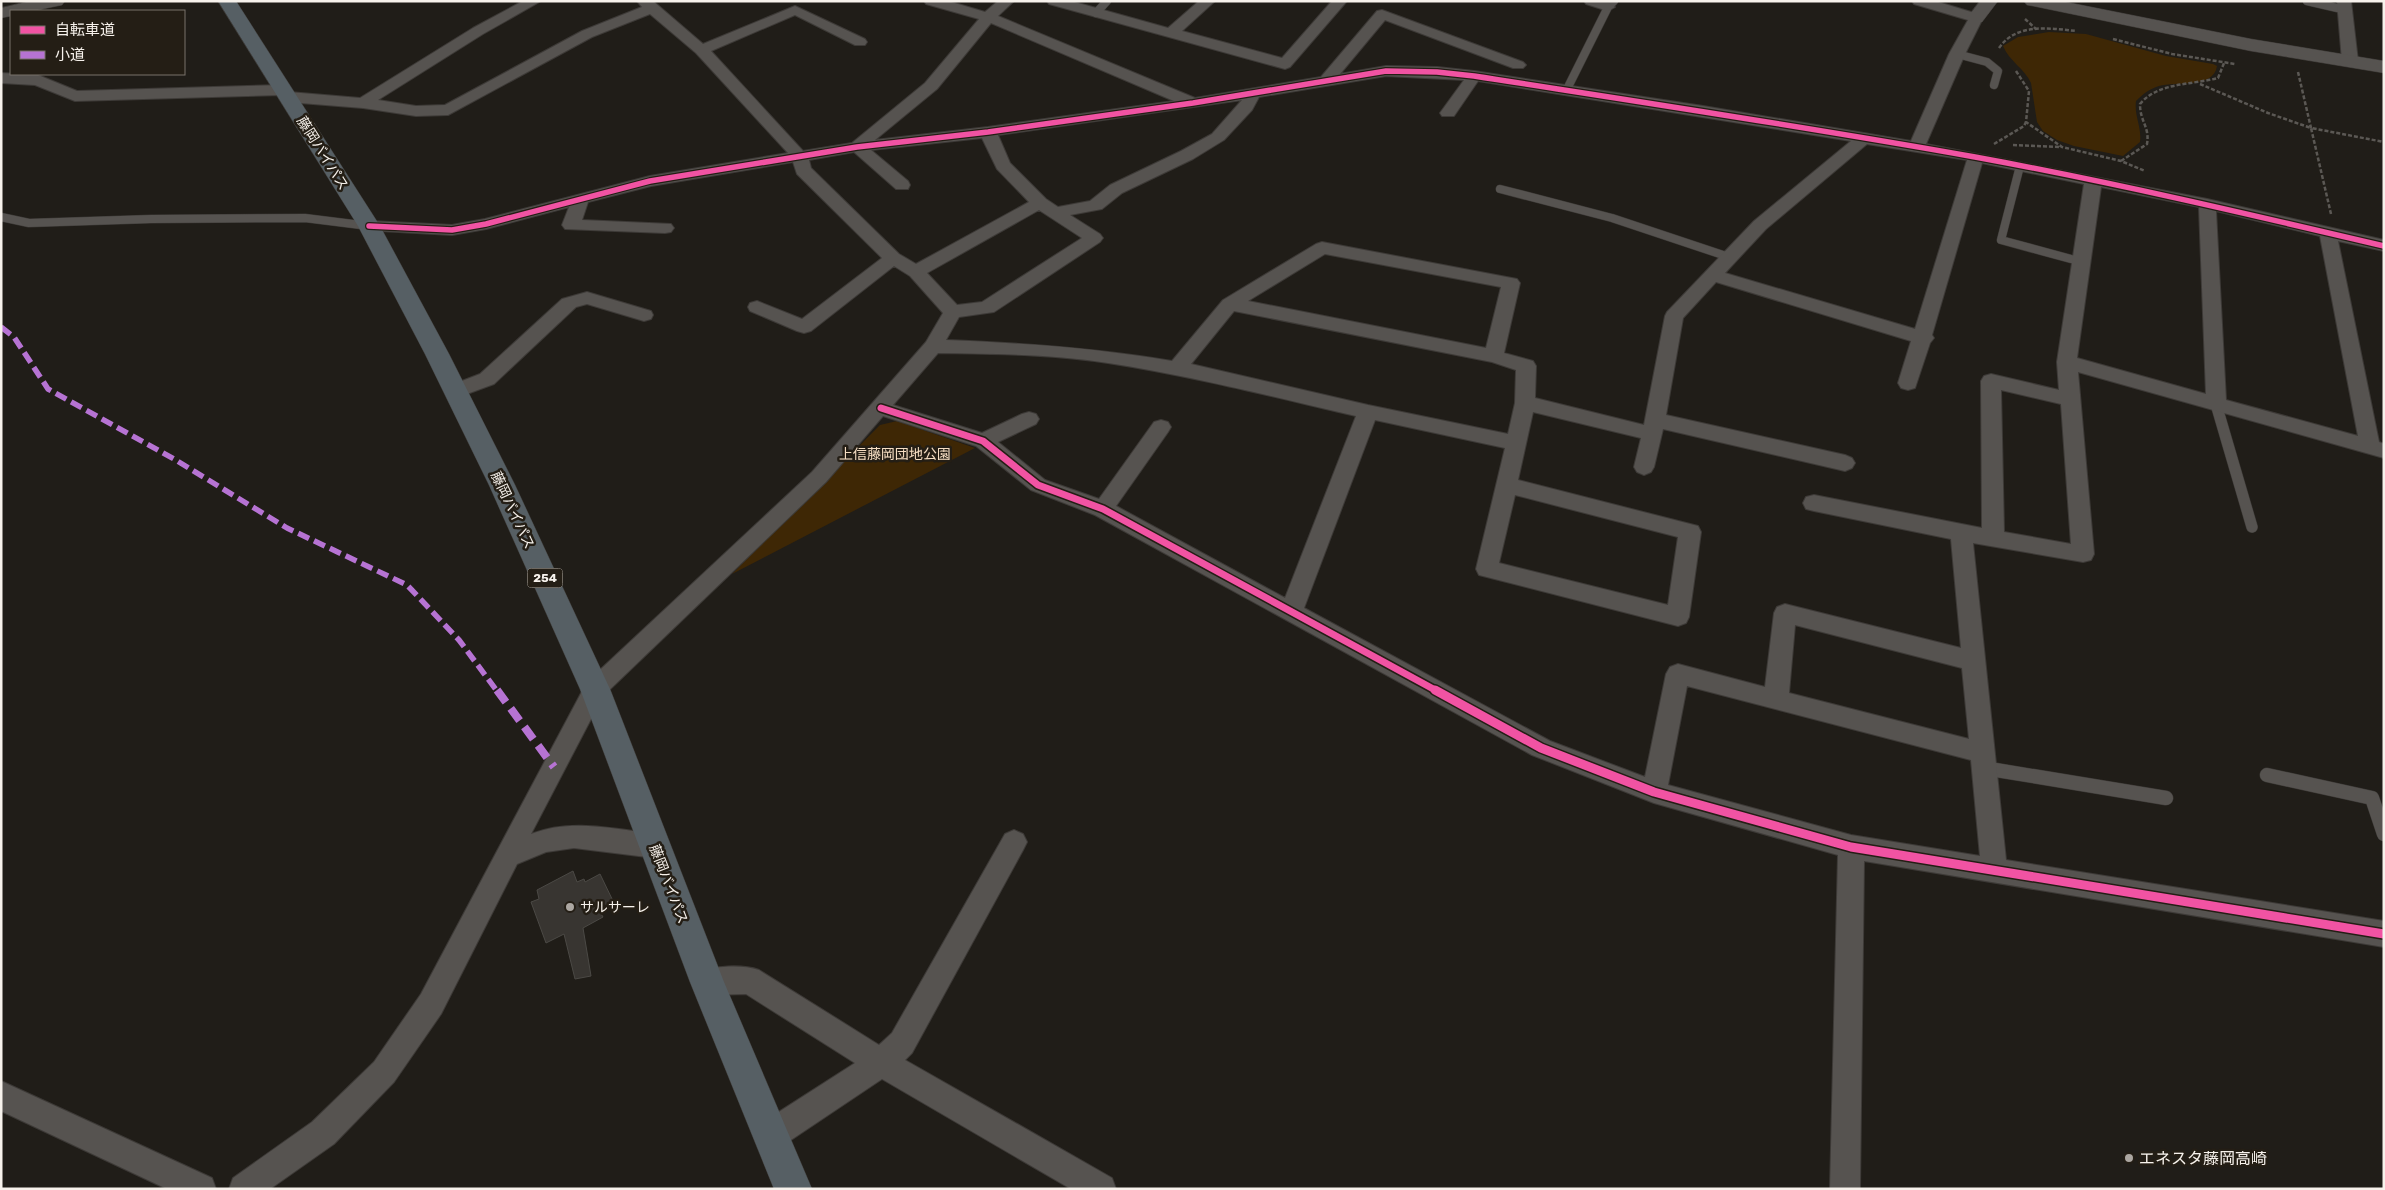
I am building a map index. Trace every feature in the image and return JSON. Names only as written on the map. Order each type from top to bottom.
[{"type":"highway","name":"藤岡バイパス","points":[[227,1],[369,226],[456,391],[502,485],[596,689],[707,982],[793,1189]]},
{"type":"street","points":[[15,10],[56,1]]},
{"type":"street","points":[[363,103],[478,31],[534,1]]},
{"type":"street","points":[[931,1],[988,17],[1193,103]]},
{"type":"street","points":[[857,146],[931,86],[988,17],[1007,1]]},
{"type":"street","points":[[1054,1],[1285,64],[1340,1]]},
{"type":"street","points":[[1171,33],[1208,1]]},
{"type":"street","points":[[1591,1],[1611,4]]},
{"type":"street","points":[[1919,1],[1976,18]]},
{"type":"street","points":[[1917,146],[1957,54],[1976,18],[1989,1]]},
{"type":"street","points":[[2039,2],[2252,45],[2384,67]]},
{"type":"street","points":[[1,78],[38,80],[75,96],[285,93],[416,111],[448,110],[587,34],[648,5],[701,50],[800,157],[802,170],[894,258],[916,272],[953,312]]},
{"type":"street","points":[[2345,6],[2350,62]]},
{"type":"street","points":[[701,50],[795,10],[860,42]]},
{"type":"street","points":[[1326,81],[1382,14],[1518,65]]},
{"type":"street","points":[[1437,72],[1470,48]]},
{"type":"street","points":[[369,226],[452,230],[486,224],[650,182],[857,146],[988,132],[1193,103],[1386,71],[1437,72],[1567,89],[1917,146],[2330,227],[2384,246]]},
{"type":"street","points":[[1448,113],[1474,76]]},
{"type":"street","points":[[1056,213],[1096,205],[1116,189],[1187,155],[1218,137],[1246,107],[1254,92]]},
{"type":"street","points":[[953,312],[987,308],[1094,238],[1040,203],[1003,165],[988,132]]},
{"type":"street","points":[[1644,467],[1674,316],[1760,225],[1864,138]]},
{"type":"street","points":[[857,146],[902,185]]},
{"type":"street","points":[[1908,383],[1924,338],[1976,157]]},
{"type":"street","points":[[1814,503],[1961,533],[2083,554],[2067,362],[2093,181]]},
{"type":"street","points":[[581,199],[571,225],[665,228]]},
{"type":"street","points":[[916,272],[1040,203]]},
{"type":"street","points":[[2207,204],[2216,404]]},
{"type":"street","points":[[2067,362],[2377,449],[2330,227]]},
{"type":"street","points":[[1177,368],[1230,304],[1322,248],[1511,284],[1494,356]]},
{"type":"street","points":[[757,307],[804,327],[894,258]]},
{"type":"street","points":[[1713,275],[1924,338]]},
{"type":"street","points":[[456,391],[487,379],[569,303],[587,298],[644,315]]},
{"type":"street","points":[[1230,304],[1494,356],[1526,366],[1525,403],[1487,569],[1678,618],[1690,532],[1507,486]]},
{"type":"street","points":[[244,1189],[323,1133],[384,1072],[431,1004],[596,689],[819,477],[933,346],[953,312]]},
{"type":"street","points":[[933,346],[1024,349],[1106,356],[1177,368],[1368,412],[1517,443]]},
{"type":"street","points":[[1993,539],[1991,381],[2070,399]]},
{"type":"street","points":[[1525,403],[1845,463]]},
{"type":"street","points":[[880,408],[983,442],[1038,485],[1103,509],[1541,748],[1654,792],[1851,848],[2384,934]]},
{"type":"street","points":[[1291,611],[1368,412]]},
{"type":"street","points":[[983,442],[1029,419]]},
{"type":"street","points":[[1103,509],[1161,427]]},
{"type":"street","points":[[1961,533],[1994,871]]},
{"type":"street","points":[[1776,699],[1785,613],[1974,661]]},
{"type":"street","points":[[1654,792],[1678,674],[1776,699],[1984,761]]},
{"type":"street","points":[[508,856],[544,841],[574,836],[655,846]]},
{"type":"street","points":[[771,1135],[881,1062],[902,1043],[1014,842]]},
{"type":"street","points":[[1845,1189],[1851,848]]},
{"type":"street","points":[[707,982],[749,980],[881,1062],[1101,1189]]},
{"type":"street","points":[[1,1096],[200,1189]]},
{"type":"lane","points":[[1096,13],[1107,1]]},
{"type":"lane","points":[[2307,1],[2345,6]]},
{"type":"lane","points":[[1567,89],[1611,4]]},
{"type":"lane","points":[[1957,54],[1987,62],[1998,71],[1994,85]]},
{"type":"lane","points":[[2020,166],[2001,240],[2082,262]]},
{"type":"lane","points":[[1500,189],[1612,218],[1729,257]]},
{"type":"lane","points":[[1,217],[29,223],[151,219],[305,218],[369,226]]},
{"type":"lane","points":[[2216,404],[2252,527]]},
{"type":"lane","points":[[1984,761],[2166,798]]},
{"type":"lane","points":[[2267,775],[2372,798],[2384,834]]},
{"type":"path","points":[[2002,56],[1999,47],[2003,40],[2017,33],[2036,29],[2079,32]]},
{"type":"path","points":[[2109,38],[2172,54],[2239,64]]},
{"type":"path","points":[[2121,161],[2147,144],[2149,133],[2140,121],[2141,101],[2150,93],[2166,88],[2200,84],[2218,78],[2224,63]]},
{"type":"path","points":[[2296,67],[2311,128],[2330,227]]},
{"type":"path","points":[[2014,69],[2029,92],[2026,122],[2024,126],[1994,144],[2062,147],[2121,161],[2153,174]]},
{"type":"path","points":[[2200,84],[2268,113],[2311,128],[2384,142]]},
{"type":"path","points":[[2026,122],[2062,147]]},
{"type":"green space","points":[[2049,32],[2086,34],[2166,56],[2217,66],[2209,78],[2202,81],[2159,86],[2149,90],[2139,98],[2136,101],[2136,112],[2140,142],[2123,156],[2074,146],[2057,140],[2043,131],[2037,122],[2031,83],[2003,46],[2018,37]]},
{"type":"green space","name":"上信藤岡団地公園","points":[[897,421],[975,448],[732,574],[880,425]]},
{"type":"building","name":"サルサーレ","points":[[573,871],[577,882],[584,879],[585,882],[600,874],[614,903],[600,912],[603,917],[583,928],[591,976],[575,979],[564,934],[546,943],[531,902],[539,899],[537,890]]},
{"type":"marked path","points":[[1,327],[14,337],[48,389],[174,459],[287,528],[407,585],[459,640],[554,767]]},
{"type":"cycle path","points":[[369,226],[452,230],[486,224],[650,181],[857,147],[988,132],[1193,103],[1386,71],[1437,72],[1474,76],[1703,111],[1976,157],[2207,204],[2384,246]]},
{"type":"cycle path","points":[[881,408],[983,441],[1038,485],[1103,509],[1541,748],[1654,792],[1851,847],[2384,934]]},
{"type":"place","name":"サルサーレ","points":[[570,907]]},
{"type":"place","name":"エネスタ藤岡高崎","points":[[2129,1158]]}]
